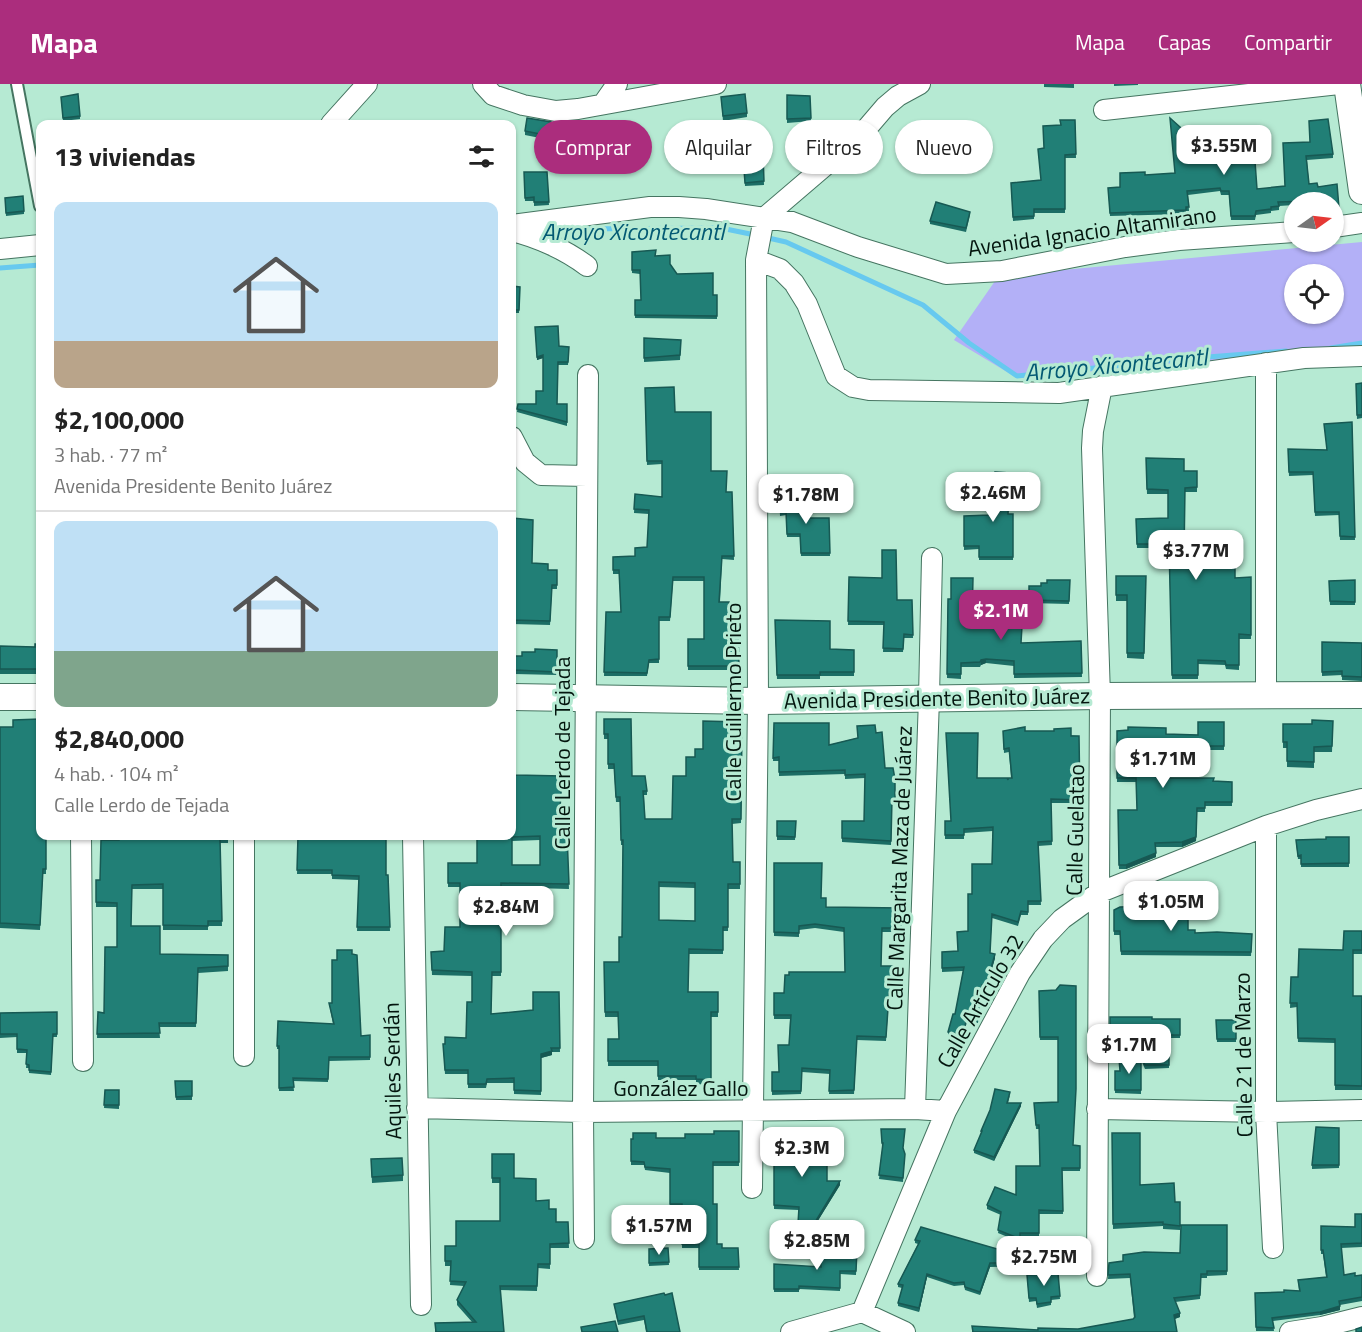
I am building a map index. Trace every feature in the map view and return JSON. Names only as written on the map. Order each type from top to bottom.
[{"type":"street","points":[[335,120],[367,84]]},
{"type":"street","points":[[483,84],[493,95],[522,105],[556,111],[716,84]]},
{"type":"street","points":[[603,104],[617,84]]},
{"type":"street","points":[[764,218],[861,135],[897,96],[920,84]]},
{"type":"street","points":[[1104,110],[1339,84]]},
{"type":"street","points":[[1347,84],[1362,191]]},
{"type":"street","name":"Avenida Ignacio Altamirano","points":[[516,224],[650,207],[679,207],[792,222],[858,247],[946,274],[1002,271],[1146,244],[1284,233]]},
{"type":"street","name":"Calle Guillermo Prieto","points":[[752,1188],[758,701],[756,260],[764,218]]},
{"type":"street","points":[[1344,226],[1362,223]]},
{"type":"street","points":[[516,232],[572,255],[586,266]]},
{"type":"street","points":[[0,249],[36,245]]},
{"type":"street","points":[[756,260],[780,269],[794,283],[807,304],[836,376],[853,387],[869,390],[1059,393],[1304,358],[1362,356]]},
{"type":"street","points":[[1266,363],[1268,396],[1266,695]]},
{"type":"street","name":"Calle Lerdo de Tejada","points":[[584,1239],[588,375]]},
{"type":"street","name":"Calle Guelatao","points":[[1097,1276],[1100,696],[1092,448],[1102,386]]},
{"type":"street","points":[[516,444],[525,462],[541,475],[587,476]]},
{"type":"street","name":"Calle Margarita Maza de Juárez","points":[[915,1108],[932,558]]},
{"type":"street","name":"Avenida Presidente Benito Juárez","points":[[516,697],[758,701],[1100,696],[1362,696]]},
{"type":"street","points":[[0,697],[36,697]]},
{"type":"street","name":"Calle Artículo 32","points":[[862,1312],[946,1111],[1020,973],[1042,939],[1062,919],[1098,893],[1266,826],[1316,810],[1362,799]]},
{"type":"street","name":"Calle 21 de Marzo","points":[[1266,826],[1266,1112],[1273,1248]]},
{"type":"street","points":[[81,840],[83,1061]]},
{"type":"street","points":[[244,840],[244,1056]]},
{"type":"street","name":"Aquiles Serdán","points":[[413,840],[421,1305]]},
{"type":"street","name":"González Gallo","points":[[417,1108],[583,1112],[753,1112],[915,1108],[946,1111]]},
{"type":"street","points":[[1097,1109],[1266,1112],[1362,1110]]},
{"type":"street","points":[[791,1332],[862,1312],[905,1332]]},
{"type":"street","points":[[1290,1332],[1362,1317]]},
{"type":"lane","points":[[17,84],[36,185]]},
{"type":"shaded area","points":[[1362,242],[1362,345],[1327,351],[1017,378],[954,340],[995,281],[1020,274],[1284,249],[1284,252],[1344,252],[1344,244]]},
{"type":"building","points":[[78,94],[80,116],[63,118],[61,97]]},
{"type":"building","points":[[745,94],[747,113],[723,116],[721,97]]},
{"type":"building","points":[[787,95],[810,96],[811,118],[787,119]]},
{"type":"building","points":[[527,118],[539,120],[534,120],[534,133],[525,131]]},
{"type":"building","points":[[1170,118],[1190,136],[1222,129],[1226,163],[1255,161],[1257,189],[1285,186],[1283,143],[1310,142],[1309,121],[1328,119],[1333,154],[1306,156],[1309,184],[1317,183],[1318,187],[1337,184],[1338,192],[1284,192],[1284,202],[1278,202],[1279,206],[1256,211],[1255,216],[1231,216],[1229,191],[1221,191],[1220,188],[1187,191],[1189,207],[1186,207],[1186,210],[1110,213],[1108,188],[1120,187],[1120,173],[1145,172],[1145,175],[1175,173]]},
{"type":"building","points":[[1060,120],[1075,120],[1076,154],[1065,155],[1065,209],[1034,209],[1034,216],[1013,217],[1011,183],[1041,180],[1038,149],[1044,148],[1043,126],[1061,125]]},
{"type":"building","points":[[524,172],[547,174],[549,202],[534,202],[534,197],[525,198]]},
{"type":"building","points":[[744,174],[764,174],[764,181],[745,183]]},
{"type":"building","points":[[23,196],[24,211],[6,213],[5,198]]},
{"type":"building","points":[[936,202],[970,212],[966,228],[930,221]]},
{"type":"building","points":[[656,250],[655,256],[670,255],[670,264],[677,274],[713,273],[713,295],[717,295],[717,316],[635,315],[635,300],[641,300],[640,270],[632,270],[632,252]]},
{"type":"building","points":[[516,286],[520,287],[519,310],[516,310]]},
{"type":"building","points":[[558,326],[559,346],[569,347],[568,362],[558,362],[557,404],[567,404],[567,422],[517,409],[518,404],[536,404],[536,391],[543,391],[543,355],[537,357],[535,327]]},
{"type":"building","points":[[644,338],[681,340],[680,355],[644,358]]},
{"type":"building","points":[[1362,383],[1362,415],[1357,415],[1356,384]]},
{"type":"building","points":[[674,387],[675,412],[711,412],[711,471],[727,471],[726,492],[732,492],[734,556],[722,556],[719,602],[729,602],[729,634],[738,633],[739,666],[688,666],[688,639],[704,639],[704,577],[673,577],[670,617],[659,617],[659,659],[649,660],[647,673],[604,672],[606,612],[621,612],[619,570],[613,570],[613,557],[635,556],[635,548],[647,547],[649,510],[634,509],[635,494],[662,497],[662,461],[647,461],[645,388]]},
{"type":"building","points":[[1352,422],[1355,537],[1340,536],[1339,512],[1315,512],[1313,472],[1289,472],[1288,449],[1327,450],[1324,424]]},
{"type":"building","points":[[1146,458],[1184,459],[1184,471],[1197,471],[1197,487],[1185,488],[1184,555],[1198,555],[1198,558],[1235,558],[1235,578],[1251,577],[1251,635],[1239,634],[1239,665],[1226,665],[1225,661],[1198,660],[1198,675],[1172,675],[1169,544],[1137,544],[1136,519],[1168,518],[1168,490],[1147,489]]},
{"type":"building","points":[[995,472],[1010,473],[1008,514],[1013,514],[1013,557],[979,557],[979,546],[964,546],[964,516],[989,515],[989,480],[995,480]]},
{"type":"building","points":[[807,496],[808,518],[829,518],[830,553],[801,553],[800,534],[787,534],[786,512],[780,512],[779,497]]},
{"type":"building","points":[[516,518],[533,520],[532,563],[548,564],[548,570],[557,570],[557,585],[552,585],[550,621],[516,620]]},
{"type":"building","points":[[882,550],[896,550],[897,600],[912,600],[913,635],[904,634],[903,649],[883,648],[884,622],[848,621],[849,577],[882,578]]},
{"type":"building","points":[[1116,576],[1146,576],[1144,653],[1127,653],[1127,595],[1116,595]]},
{"type":"building","points":[[951,578],[973,578],[972,620],[975,620],[975,625],[1022,626],[1021,643],[1081,641],[1082,673],[1014,674],[1014,661],[986,659],[980,662],[961,663],[961,674],[947,674],[948,599],[951,599]]},
{"type":"building","points":[[1047,580],[1070,580],[1069,601],[1029,600],[1029,586],[1041,586],[1041,583],[1047,583]]},
{"type":"building","points":[[1355,580],[1355,602],[1330,601],[1329,581]]},
{"type":"building","points":[[775,620],[830,621],[830,649],[854,650],[854,672],[777,675]]},
{"type":"building","points":[[1322,642],[1362,643],[1362,677],[1342,676],[1342,671],[1322,672]]},
{"type":"building","points":[[36,644],[36,669],[0,669],[0,646],[35,647]]},
{"type":"building","points":[[535,649],[557,650],[557,672],[516,670],[516,656],[522,656],[522,652],[535,652]]},
{"type":"building","points":[[36,719],[36,840],[46,840],[46,869],[43,869],[40,925],[0,923],[0,727],[13,727],[13,720]]},
{"type":"building","points":[[604,719],[631,719],[632,776],[645,776],[647,791],[643,791],[645,819],[672,819],[673,776],[686,776],[686,757],[695,757],[695,749],[703,749],[703,721],[742,722],[741,819],[732,819],[733,862],[740,862],[740,884],[728,884],[728,927],[723,927],[723,950],[689,949],[688,992],[718,992],[718,1012],[711,1012],[711,1080],[696,1079],[696,1076],[658,1076],[658,1061],[608,1061],[608,1039],[619,1039],[618,1012],[605,1012],[604,962],[619,962],[619,937],[622,937],[623,840],[621,840],[620,797],[616,797],[614,764],[608,764],[608,734],[604,734]],"holes":[[[659,882],[695,883],[695,921],[659,920]]]},
{"type":"building","points":[[1312,720],[1333,721],[1332,746],[1314,747],[1314,762],[1287,761],[1287,742],[1283,742],[1283,724],[1312,724]]},
{"type":"building","points":[[1198,722],[1224,722],[1224,746],[1208,746],[1208,751],[1166,750],[1166,778],[1214,778],[1213,781],[1232,782],[1232,802],[1205,802],[1205,808],[1197,808],[1196,837],[1182,842],[1155,843],[1156,853],[1126,865],[1119,865],[1118,810],[1137,810],[1136,778],[1117,778],[1117,731],[1128,730],[1128,727],[1166,728],[1166,734],[1198,735]]},
{"type":"building","points":[[774,723],[829,723],[829,745],[858,738],[857,726],[875,725],[876,733],[882,732],[885,768],[893,768],[895,779],[891,841],[842,838],[842,821],[864,821],[865,774],[845,775],[845,770],[779,772],[779,757],[773,758]]},
{"type":"building","points":[[1025,727],[1025,731],[1054,731],[1054,729],[1071,728],[1071,736],[1079,736],[1080,800],[1051,799],[1052,841],[1038,842],[1041,901],[1028,901],[1028,912],[1021,911],[1018,922],[992,914],[990,953],[995,954],[986,986],[982,985],[978,1019],[967,1017],[963,1035],[948,1032],[953,1014],[955,1014],[964,967],[942,968],[942,952],[958,951],[957,932],[968,931],[968,894],[972,894],[972,864],[992,864],[993,827],[964,829],[964,835],[945,835],[945,821],[951,821],[946,733],[978,733],[977,778],[1007,778],[1008,780],[1012,778],[1009,748],[1004,749],[1003,731]]},
{"type":"building","points":[[516,775],[562,776],[560,809],[566,809],[569,884],[501,883],[501,972],[492,972],[491,1014],[533,1010],[533,992],[559,992],[560,1048],[551,1048],[552,1051],[541,1054],[541,1091],[514,1090],[514,1078],[487,1079],[486,1084],[468,1084],[468,1070],[445,1070],[443,1044],[445,1044],[445,1037],[466,1038],[467,1002],[472,1002],[472,972],[432,970],[431,952],[444,951],[445,927],[460,927],[460,883],[448,883],[448,863],[477,863],[477,840],[512,840],[512,865],[540,865],[540,836],[516,837]]},
{"type":"building","points":[[777,821],[796,821],[795,837],[777,836]]},
{"type":"building","points":[[1326,837],[1349,837],[1349,863],[1301,864],[1301,855],[1298,856],[1296,840],[1326,839]]},
{"type":"building","points":[[101,840],[220,840],[222,921],[208,921],[208,926],[163,925],[163,884],[132,885],[131,926],[160,926],[160,954],[228,955],[228,966],[198,968],[196,1023],[159,1023],[160,1033],[97,1034],[98,1012],[104,1013],[105,947],[117,947],[117,903],[96,902],[96,880],[100,880]]},
{"type":"building","points":[[298,840],[386,840],[390,927],[357,927],[359,876],[332,875],[332,870],[297,870]]},
{"type":"building","points":[[774,863],[822,863],[821,898],[826,898],[826,907],[901,908],[901,928],[882,928],[881,966],[895,966],[894,994],[889,994],[886,1037],[857,1036],[854,1090],[829,1091],[830,1070],[802,1068],[801,1091],[772,1091],[772,1072],[779,1072],[778,1045],[789,1045],[791,1015],[774,1015],[774,993],[784,993],[785,975],[789,975],[789,972],[845,972],[844,928],[815,924],[799,926],[799,933],[774,932]]},
{"type":"building","points":[[1188,905],[1188,930],[1195,930],[1195,933],[1252,934],[1251,952],[1121,951],[1120,931],[1114,931],[1114,910],[1120,907]]},
{"type":"building","points":[[1344,931],[1362,931],[1362,950],[1353,950],[1353,996],[1362,996],[1362,1086],[1335,1085],[1335,1039],[1298,1038],[1297,1003],[1290,1003],[1291,977],[1298,977],[1299,949],[1343,950]]},
{"type":"building","points":[[337,950],[352,950],[352,954],[357,955],[361,1036],[370,1035],[370,1057],[329,1057],[328,1079],[293,1078],[294,1087],[279,1088],[278,1021],[334,1024],[329,1003],[332,1003],[332,960],[337,960]]},
{"type":"building","points":[[1060,985],[1076,986],[1076,1089],[1073,1145],[1080,1146],[1080,1168],[1062,1168],[1063,1211],[1039,1210],[1039,1233],[1020,1233],[1020,1239],[998,1230],[1001,1212],[987,1205],[995,1187],[1016,1195],[1016,1166],[1040,1166],[1039,1125],[1036,1125],[1034,1103],[1058,1102],[1058,1037],[1040,1037],[1039,991],[1056,990]]},
{"type":"building","points":[[57,1012],[57,1034],[53,1034],[51,1072],[29,1070],[29,1065],[26,1064],[27,1050],[17,1049],[17,1034],[0,1034],[0,1013]]},
{"type":"building","points":[[1110,1017],[1180,1019],[1180,1035],[1171,1035],[1169,1038],[1169,1065],[1145,1065],[1127,1030],[1110,1028]]},
{"type":"building","points":[[1216,1020],[1236,1020],[1236,1039],[1217,1039]]},
{"type":"building","points":[[1119,1058],[1141,1058],[1141,1090],[1115,1090],[1115,1071],[1120,1071]]},
{"type":"building","points":[[175,1081],[192,1081],[192,1096],[176,1097]]},
{"type":"building","points":[[995,1089],[1010,1092],[1007,1103],[1021,1103],[994,1157],[974,1150],[990,1110]]},
{"type":"building","points":[[105,1090],[119,1090],[119,1105],[104,1105]]},
{"type":"building","points":[[1316,1127],[1339,1128],[1339,1165],[1312,1165]]},
{"type":"building","points":[[881,1129],[905,1129],[903,1178],[879,1175],[883,1143]]},
{"type":"building","points":[[714,1131],[739,1131],[739,1162],[713,1162],[713,1204],[717,1204],[717,1244],[722,1244],[722,1248],[738,1248],[739,1267],[699,1267],[699,1244],[682,1244],[682,1204],[670,1204],[670,1169],[645,1167],[644,1162],[631,1161],[633,1133],[656,1133],[656,1138],[685,1138],[685,1134],[714,1134]]},
{"type":"building","points":[[1112,1133],[1140,1133],[1140,1185],[1174,1183],[1175,1202],[1180,1202],[1180,1226],[1163,1224],[1163,1222],[1113,1224]]},
{"type":"building","points":[[774,1138],[800,1139],[800,1146],[827,1145],[827,1181],[840,1181],[814,1224],[798,1224],[799,1207],[774,1205]]},
{"type":"building","points":[[492,1154],[514,1154],[514,1178],[536,1179],[536,1201],[549,1200],[549,1209],[556,1209],[556,1222],[568,1222],[569,1243],[550,1244],[550,1264],[538,1264],[537,1286],[500,1286],[504,1332],[436,1332],[435,1323],[476,1322],[457,1300],[466,1282],[450,1281],[451,1261],[445,1261],[445,1246],[456,1246],[456,1221],[500,1221],[500,1178],[492,1178]]},
{"type":"building","points":[[402,1158],[403,1175],[372,1177],[371,1159]]},
{"type":"building","points":[[1355,1214],[1362,1214],[1362,1243],[1341,1244],[1344,1275],[1355,1273],[1355,1276],[1362,1275],[1362,1297],[1339,1301],[1340,1306],[1320,1312],[1272,1318],[1274,1328],[1256,1327],[1255,1293],[1300,1291],[1298,1280],[1327,1277],[1323,1250],[1321,1250],[1321,1226],[1355,1227]]},
{"type":"building","points":[[1181,1225],[1227,1225],[1227,1271],[1207,1271],[1207,1274],[1201,1274],[1200,1295],[1174,1298],[1180,1313],[1174,1315],[1177,1332],[973,1332],[972,1326],[1038,1330],[1038,1328],[1078,1329],[1133,1319],[1135,1317],[1130,1274],[1108,1275],[1109,1263],[1123,1261],[1123,1255],[1144,1252],[1180,1253]]},
{"type":"building","points":[[921,1227],[1032,1259],[1031,1263],[990,1263],[980,1292],[965,1287],[964,1282],[954,1283],[927,1274],[919,1308],[898,1303],[903,1285],[898,1284],[920,1241],[915,1240]]},
{"type":"building","points":[[668,1248],[669,1262],[649,1263],[649,1249]]},
{"type":"building","points":[[857,1249],[856,1271],[840,1271],[840,1288],[799,1286],[799,1289],[774,1289],[774,1264],[821,1267],[820,1251]]},
{"type":"building","points":[[1058,1273],[1060,1296],[1051,1297],[1051,1302],[1037,1304],[1036,1298],[1029,1298],[1027,1275]]},
{"type":"building","points":[[664,1293],[665,1295],[672,1293],[680,1332],[647,1332],[644,1316],[618,1321],[614,1304]]},
{"type":"building","points":[[615,1321],[618,1332],[582,1332],[581,1327]]},
{"type":"building","points":[[1362,1327],[1362,1332],[1356,1332],[1356,1329]]},
{"type":"waterway","name":"Arroyo Xicontecantl","points":[[538,232],[568,229],[721,228],[755,235]]},
{"type":"waterway","name":"Arroyo Xicontecantl","points":[[764,237],[786,242],[923,305],[969,343],[1017,376],[1286,351]]},
{"type":"waterway","name":"Arroyo Xicontecantl","points":[[0,268],[36,265]]},
{"type":"waterway","name":"Arroyo Xicontecantl","points":[[1331,348],[1362,343]]}]
